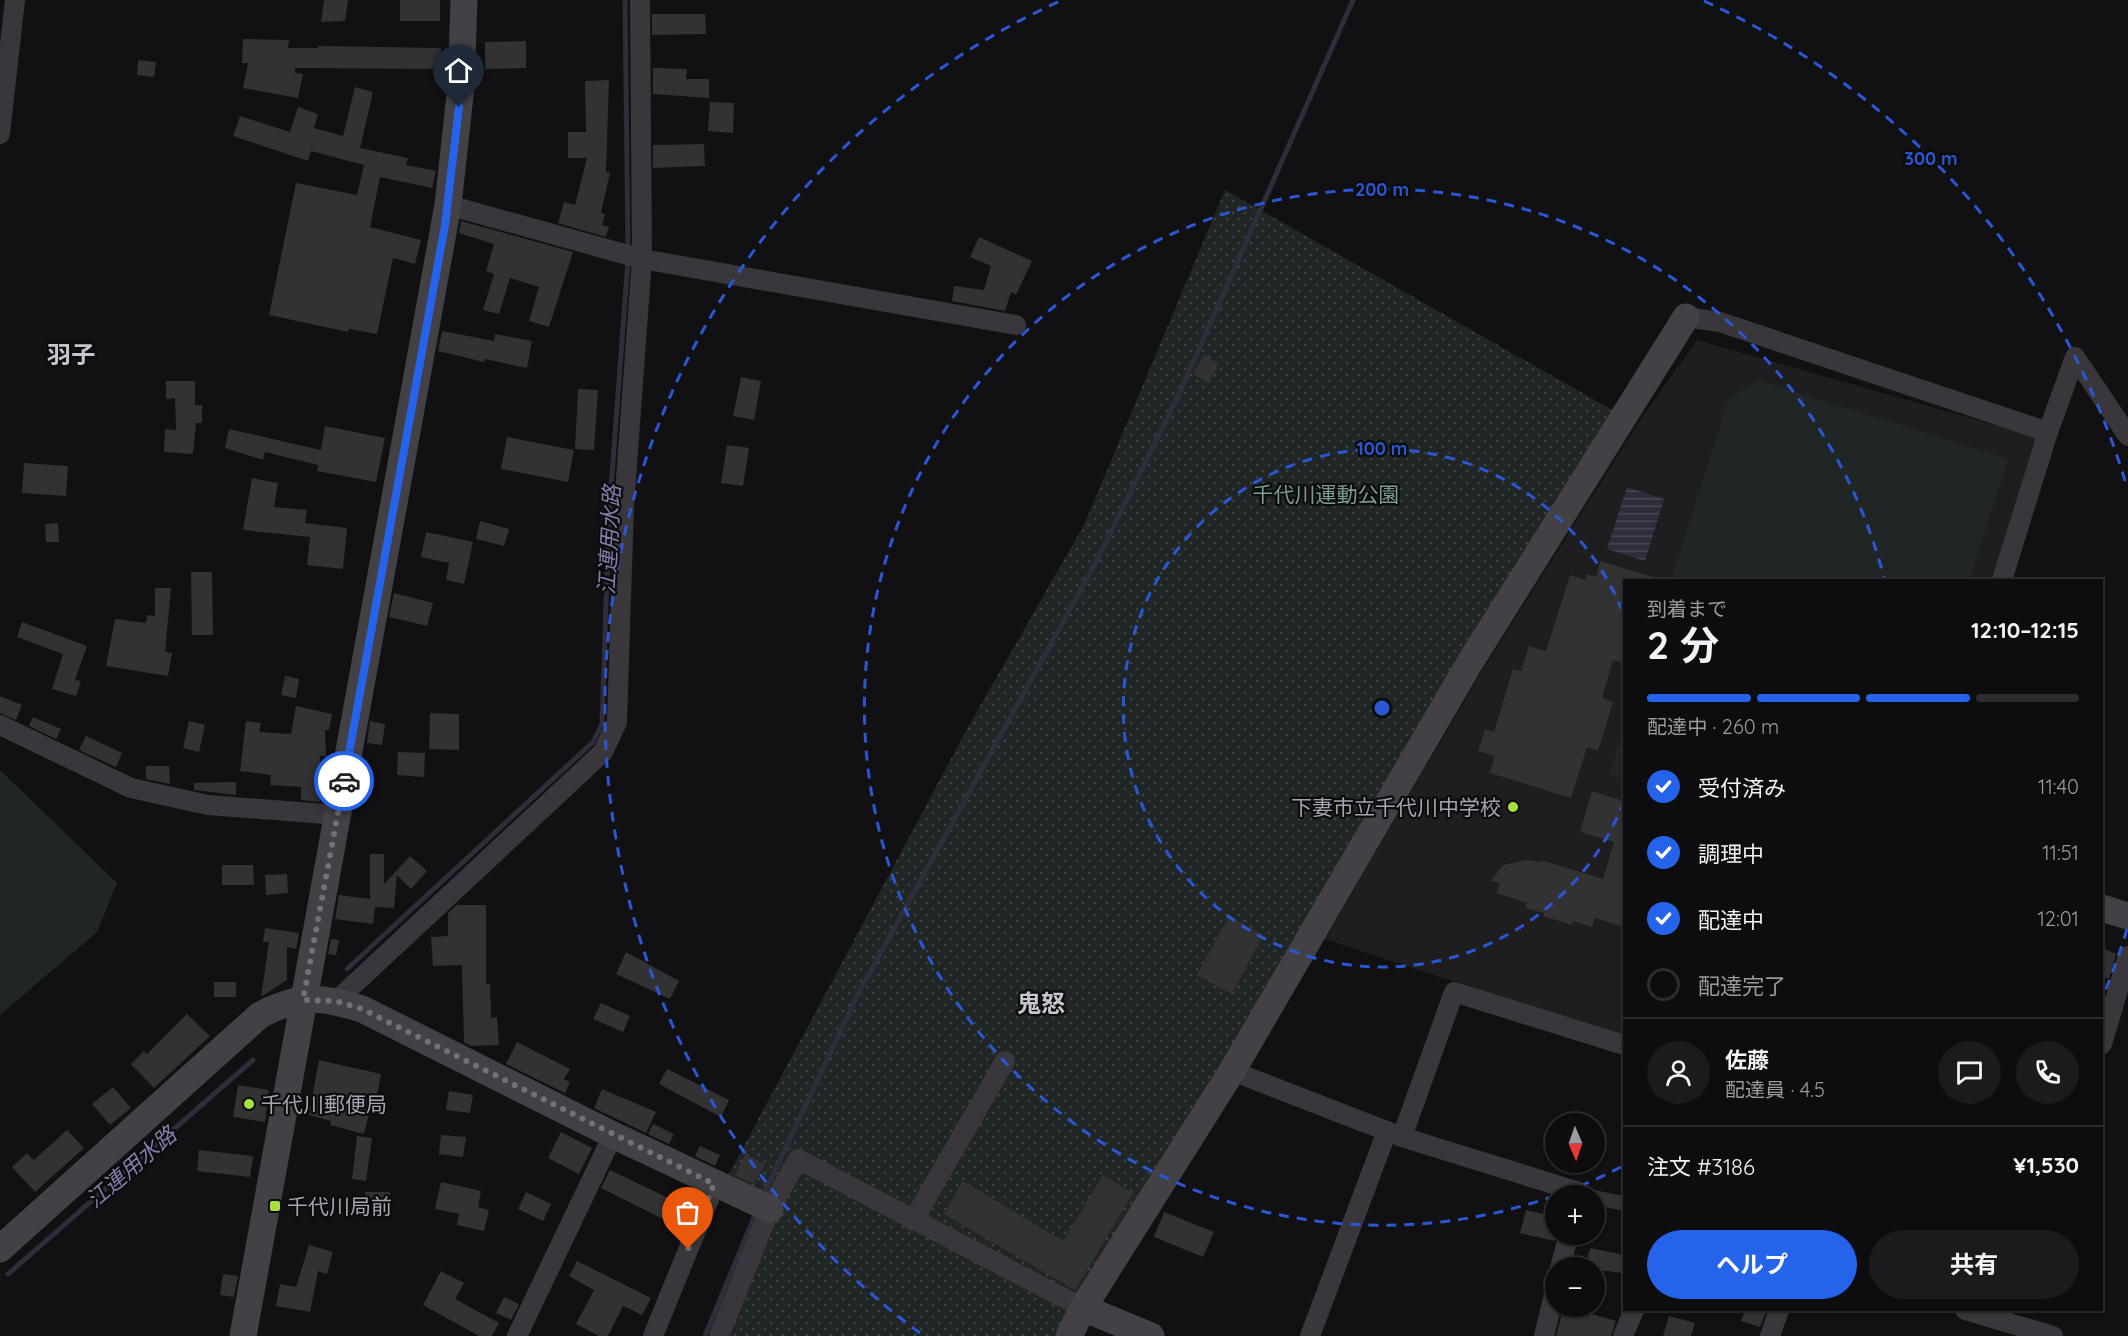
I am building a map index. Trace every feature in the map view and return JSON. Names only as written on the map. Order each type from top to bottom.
[{"type":"street","points":[[0,134],[15,0]]},
{"type":"street","points":[[243,1336],[448,205],[461,86],[464,0]]},
{"type":"street","points":[[336,1001],[603,752],[617,722],[624,506],[642,259],[640,0]]},
{"type":"street","points":[[448,205],[642,259],[1016,325]]},
{"type":"street","points":[[1069,1336],[1083,1308],[1232,1071],[1469,664],[1686,317],[1720,322],[2048,432]]},
{"type":"street","points":[[2002,579],[2048,432],[2075,357],[2128,436]]},
{"type":"street","points":[[0,725],[131,788],[208,804],[338,815]]},
{"type":"street","points":[[2103,908],[2128,916]]},
{"type":"street","points":[[2103,1041],[2128,956]]},
{"type":"street","points":[[1310,1336],[1454,992],[1623,1045]]},
{"type":"street","points":[[0,1249],[260,1015],[286,1002],[303,1000],[336,1001],[371,1013],[613,1135],[770,1209]]},
{"type":"street","points":[[913,1221],[1005,1061]]},
{"type":"street","points":[[1232,1071],[1395,1134],[1557,1185]]},
{"type":"street","points":[[517,1336],[613,1135]]},
{"type":"street","points":[[719,1336],[770,1209],[798,1159],[1083,1308],[1151,1336]]},
{"type":"street","points":[[653,1336],[714,1184]]},
{"type":"street","points":[[1623,1336],[1634,1311]]},
{"type":"street","points":[[1770,1336],[1779,1311]]},
{"type":"street","points":[[1973,1311],[2020,1317],[2053,1336]]},
{"type":"street","points":[[1544,1336],[1549,1317]]},
{"type":"shaded area","name":"下妻市立千代川中学校","points":[[1697,340],[2037,437],[1993,579],[1623,579],[1623,1038],[1325,939],[1480,674],[1642,417]]},
{"type":"shaded area","points":[[1627,487],[1664,499],[1645,561],[1607,549]]},
{"type":"green space","name":"千代川運動公園","points":[[1225,190],[1623,416],[1070,1336],[720,1336],[770,1209],[722,1187],[968,727],[1084,525]]},
{"type":"green space","points":[[1757,380],[2009,459],[1969,579],[1671,579],[1728,400]]},
{"type":"green space","points":[[1623,730],[1623,779],[1609,775]]},
{"type":"green space","points":[[0,770],[117,883],[97,932],[0,1015]]},
{"type":"building","points":[[324,0],[348,0],[345,21],[321,22]]},
{"type":"building","points":[[400,0],[440,0],[440,21],[400,21]]},
{"type":"building","points":[[652,14],[705,14],[706,34],[652,35]]},
{"type":"building","points":[[243,39],[289,40],[288,48],[318,48],[318,46],[441,48],[440,69],[295,68],[295,73],[303,74],[298,98],[243,88],[248,63],[242,63]]},
{"type":"building","points":[[526,41],[526,68],[485,69],[485,42]]},
{"type":"building","points":[[138,60],[156,62],[154,77],[137,75]]},
{"type":"building","points":[[653,68],[687,69],[686,79],[709,79],[709,98],[653,94]]},
{"type":"building","points":[[609,80],[606,172],[610,173],[601,213],[605,214],[602,225],[609,227],[606,237],[558,223],[564,202],[575,205],[587,158],[568,158],[568,132],[586,132],[585,81]]},
{"type":"building","points":[[355,87],[373,92],[360,148],[408,158],[406,165],[436,171],[432,188],[380,177],[370,227],[421,240],[415,264],[393,258],[377,334],[349,329],[348,332],[269,315],[296,183],[357,195],[364,165],[311,151],[308,161],[233,136],[240,116],[290,132],[298,107],[318,114],[314,128],[343,136]]},
{"type":"building","points":[[710,102],[734,103],[733,133],[708,131]]},
{"type":"building","points":[[704,144],[705,166],[653,168],[653,145]]},
{"type":"building","points":[[461,221],[573,252],[549,327],[529,321],[539,287],[510,278],[499,314],[483,310],[494,274],[486,271],[494,244],[459,233]]},
{"type":"building","points":[[979,237],[1032,261],[1016,295],[1011,292],[1005,311],[952,301],[954,286],[984,290],[991,266],[970,257]]},
{"type":"building","points":[[442,331],[494,341],[495,334],[532,341],[527,368],[485,359],[484,362],[438,351]]},
{"type":"building","points":[[1204,355],[1219,364],[1208,383],[1193,374]]},
{"type":"building","points":[[741,377],[761,381],[754,420],[733,416]]},
{"type":"building","points":[[166,381],[195,381],[195,405],[202,405],[202,423],[196,423],[193,454],[164,452],[165,429],[176,430],[175,398],[166,399]]},
{"type":"building","points":[[578,389],[598,390],[594,450],[575,449]]},
{"type":"building","points":[[325,426],[385,438],[376,482],[317,471],[318,465],[265,452],[263,460],[225,448],[229,429],[321,450]]},
{"type":"building","points":[[507,437],[574,450],[568,482],[501,469]]},
{"type":"building","points":[[727,445],[749,448],[743,486],[721,483]]},
{"type":"building","points":[[24,463],[68,466],[66,496],[22,493]]},
{"type":"building","points":[[252,478],[278,483],[274,507],[307,510],[305,523],[347,528],[343,569],[307,565],[310,537],[243,530]]},
{"type":"building","points":[[480,521],[509,529],[504,546],[476,539]]},
{"type":"building","points":[[58,523],[59,542],[46,542],[45,524]]},
{"type":"building","points":[[426,532],[473,542],[464,584],[446,580],[449,563],[421,557]]},
{"type":"building","points":[[1600,561],[1653,577],[1652,579],[1623,579],[1623,663],[1613,660],[1602,698],[1613,702],[1598,751],[1587,747],[1571,798],[1490,773],[1495,756],[1478,751],[1485,729],[1494,732],[1513,669],[1521,671],[1529,646],[1546,651],[1570,575],[1585,580],[1587,574],[1596,577]]},
{"type":"building","points":[[191,572],[212,572],[213,635],[192,635]]},
{"type":"building","points":[[155,588],[171,588],[165,652],[172,653],[168,676],[106,666],[115,619],[146,623],[147,615],[155,616]]},
{"type":"building","points":[[394,593],[433,603],[427,626],[389,617]]},
{"type":"building","points":[[22,622],[87,646],[75,680],[81,681],[76,696],[52,689],[63,654],[17,637]]},
{"type":"building","points":[[285,676],[299,679],[296,698],[281,695]]},
{"type":"building","points":[[0,696],[22,705],[16,720],[0,713]]},
{"type":"building","points":[[296,706],[332,714],[329,730],[325,730],[326,756],[320,756],[320,802],[301,800],[301,787],[270,785],[271,775],[240,771],[246,721],[261,723],[259,732],[291,734]]},
{"type":"building","points":[[430,713],[459,714],[459,750],[429,749]]},
{"type":"building","points":[[33,717],[61,729],[56,739],[29,726]]},
{"type":"building","points":[[189,721],[205,725],[199,752],[183,748]]},
{"type":"building","points":[[370,721],[385,724],[382,745],[367,743]]},
{"type":"building","points":[[86,736],[122,753],[116,767],[79,750]]},
{"type":"building","points":[[398,752],[425,753],[424,777],[397,775]]},
{"type":"building","points":[[146,766],[169,766],[170,784],[146,779]]},
{"type":"building","points":[[236,782],[236,795],[194,790],[194,783]]},
{"type":"building","points":[[1592,791],[1623,801],[1623,927],[1595,918],[1592,927],[1573,921],[1572,925],[1543,916],[1544,913],[1525,908],[1527,903],[1497,893],[1500,883],[1491,881],[1503,865],[1527,860],[1540,862],[1541,860],[1603,879],[1614,842],[1580,832]]},
{"type":"building","points":[[370,854],[384,854],[384,884],[410,856],[427,871],[411,889],[397,875],[394,908],[375,907],[373,924],[335,919],[339,895],[370,899]]},
{"type":"building","points":[[222,865],[253,865],[254,885],[222,885]]},
{"type":"building","points":[[287,874],[288,893],[266,895],[265,875]]},
{"type":"building","points":[[457,905],[486,905],[486,984],[490,984],[491,1018],[497,1017],[499,1045],[471,1046],[464,1042],[462,965],[433,966],[431,937],[448,936],[448,913]]},
{"type":"building","points":[[1229,916],[1263,935],[1232,994],[1197,975]]},
{"type":"building","points":[[265,928],[299,933],[296,949],[287,947],[287,980],[261,997],[269,942],[263,942]]},
{"type":"building","points":[[331,939],[339,940],[336,955],[328,954]]},
{"type":"building","points":[[2103,948],[2116,954],[2109,979],[2103,976]]},
{"type":"building","points":[[626,952],[679,981],[670,999],[616,974]]},
{"type":"building","points":[[214,982],[236,982],[236,997],[214,997]]},
{"type":"building","points":[[601,1003],[630,1016],[623,1032],[593,1019]]},
{"type":"building","points":[[187,1014],[210,1036],[154,1088],[131,1064],[144,1051],[147,1054]]},
{"type":"building","points":[[517,1042],[570,1069],[564,1079],[570,1082],[565,1093],[506,1064]]},
{"type":"building","points":[[319,1060],[381,1074],[376,1102],[372,1102],[364,1134],[330,1125],[331,1121],[309,1115]]},
{"type":"building","points":[[667,1069],[729,1100],[721,1117],[659,1084]]},
{"type":"building","points":[[238,1085],[269,1090],[265,1122],[233,1117]]},
{"type":"building","points":[[113,1087],[131,1108],[110,1125],[92,1104]]},
{"type":"building","points":[[602,1089],[656,1112],[646,1133],[594,1108]]},
{"type":"building","points":[[449,1091],[473,1095],[470,1113],[446,1110]]},
{"type":"building","points":[[653,1124],[674,1134],[669,1144],[648,1134]]},
{"type":"building","points":[[67,1130],[84,1148],[35,1192],[12,1167],[27,1153],[34,1160]]},
{"type":"building","points":[[561,1132],[592,1148],[579,1174],[548,1158]]},
{"type":"building","points":[[441,1135],[466,1137],[463,1157],[439,1154]]},
{"type":"building","points":[[357,1136],[372,1138],[366,1181],[352,1179]]},
{"type":"building","points":[[700,1146],[720,1155],[715,1166],[695,1156]]},
{"type":"building","points":[[199,1150],[253,1156],[250,1177],[197,1171]]},
{"type":"building","points":[[745,1154],[765,1164],[754,1184],[735,1175]]},
{"type":"building","points":[[610,1170],[681,1204],[671,1223],[601,1188]]},
{"type":"building","points":[[1103,1175],[1133,1193],[1075,1290],[944,1214],[963,1181],[1063,1241]]},
{"type":"building","points":[[441,1182],[481,1191],[478,1207],[489,1210],[484,1231],[457,1225],[459,1214],[435,1209]]},
{"type":"building","points":[[365,1192],[390,1192],[390,1210],[365,1210]]},
{"type":"building","points":[[526,1192],[551,1204],[543,1221],[518,1209]]},
{"type":"building","points":[[1605,1192],[1623,1196],[1623,1211],[1605,1207]]},
{"type":"building","points":[[1526,1210],[1545,1214],[1545,1239],[1520,1233]]},
{"type":"building","points":[[1164,1212],[1214,1232],[1203,1257],[1154,1237]]},
{"type":"building","points":[[309,1245],[333,1252],[327,1274],[318,1271],[310,1312],[276,1306],[280,1284],[296,1287]]},
{"type":"building","points":[[1590,1248],[1623,1255],[1622,1273],[1605,1271],[1605,1257],[1588,1257]]},
{"type":"building","points":[[577,1261],[651,1298],[642,1315],[623,1306],[608,1336],[599,1336],[576,1324],[594,1290],[569,1276]]},
{"type":"building","points":[[441,1271],[464,1283],[455,1299],[499,1323],[492,1336],[479,1336],[423,1305]]},
{"type":"building","points":[[223,1274],[238,1276],[234,1297],[220,1295]]},
{"type":"building","points":[[504,1297],[519,1304],[511,1320],[496,1313]]},
{"type":"building","points":[[1745,1311],[1766,1312],[1760,1327],[1741,1321]]},
{"type":"building","points":[[1669,1316],[1695,1323],[1691,1336],[1663,1336]]},
{"type":"building","points":[[1561,1317],[1602,1317],[1616,1321],[1611,1336],[1556,1336]]},
{"type":"waterway","name":"江連用水路","points":[[625,0],[628,251]]},
{"type":"waterway","points":[[763,1196],[857,996],[1097,560],[1180,392],[1353,0]]},
{"type":"waterway","name":"江連用水路","points":[[347,969],[593,742],[602,724],[609,515],[628,260]]},
{"type":"waterway","name":"江連用水路","points":[[8,1274],[253,1060]]},
{"type":"waterway","points":[[705,1336],[757,1210]]},
{"type":"way so far","points":[[344,781],[303,1000],[336,1001],[362,1009],[714,1184],[688,1249]]},
{"type":"place","name":"下妻市立千代川中学校","points":[[1513,807]]},
{"type":"place","name":"千代川郵便局","points":[[249,1104]]},
{"type":"place","name":"千代川局前","points":[[275,1206]]},
{"type":"district","name":"羽子","points":[[71,354]]},
{"type":"district","name":"鬼怒","points":[[1041,1003]]},
{"type":"route","points":[[344,781],[445,225],[459,107]]}]
